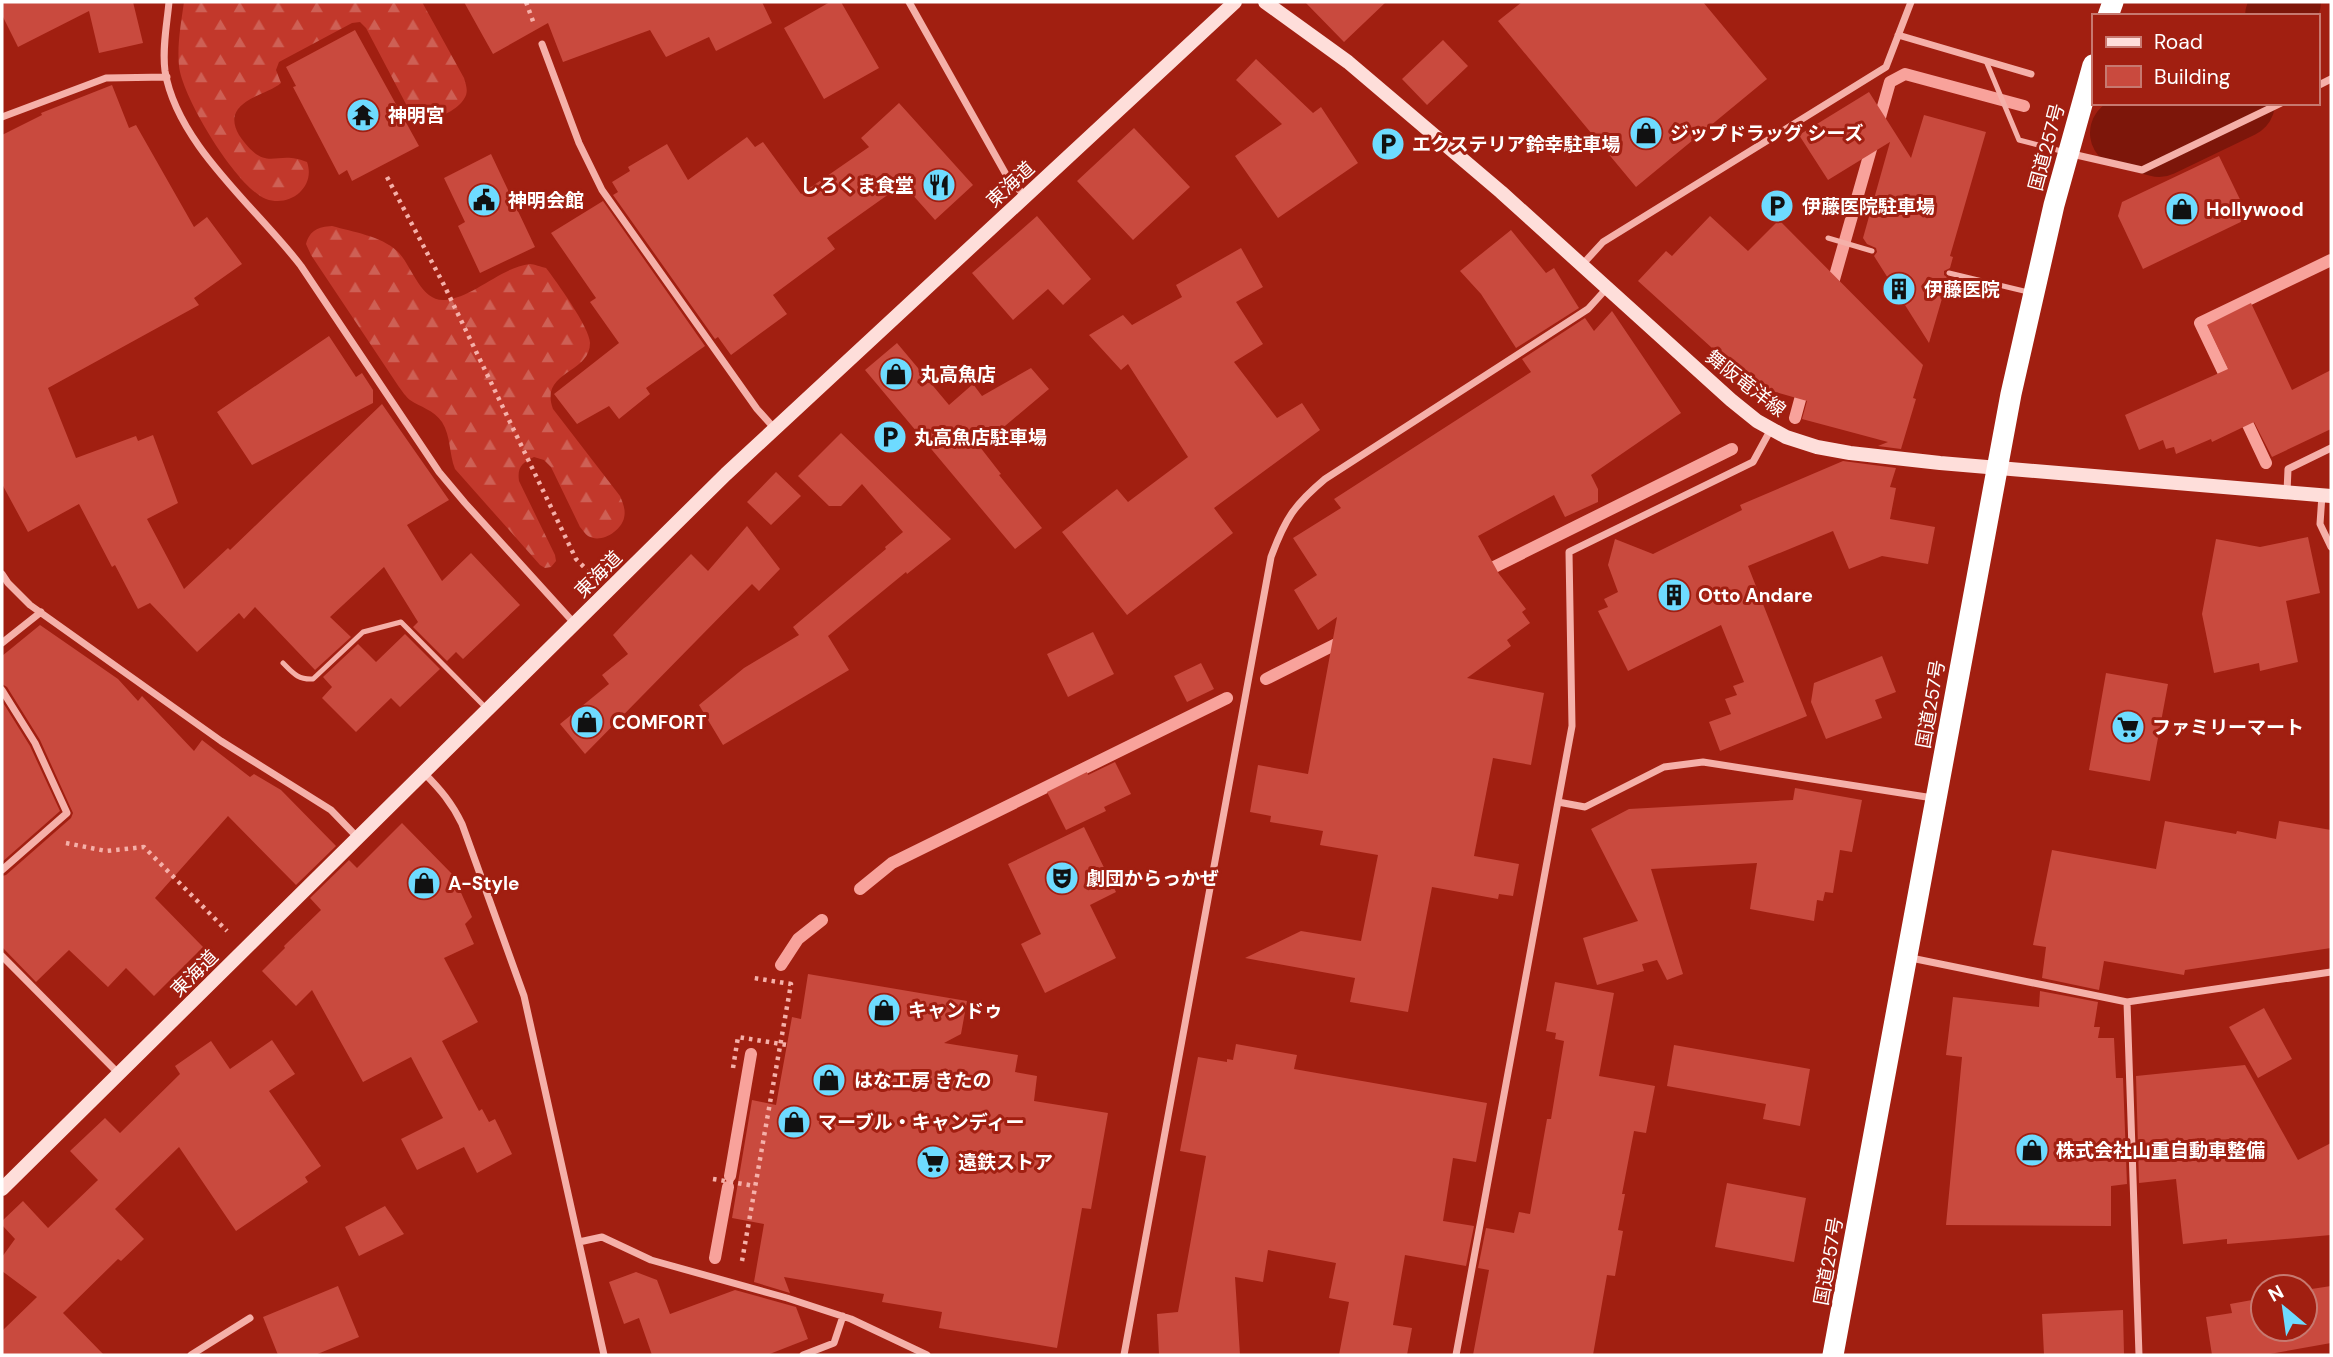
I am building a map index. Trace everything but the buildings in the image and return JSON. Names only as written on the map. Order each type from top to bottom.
[{"type":"highway","name":"国道257号","points":[[1833,1355],[1997,468],[2032,293],[2092,69]]},
{"type":"main road","name":"東海道","points":[[2,1189],[775,429],[1235,2]]},
{"type":"main road","name":"舞阪竜洋線","points":[[1265,2],[1348,62],[1502,192],[1731,400],[1757,421],[1786,437],[1828,449],[1940,463],[2327,495]]},
{"type":"street","points":[[169,2],[164,45],[171,94],[181,116],[206,156],[301,266],[439,472],[575,624]]},
{"type":"street","points":[[909,2],[1008,178],[1026,197]]},
{"type":"street","points":[[1582,265],[1603,242],[1886,67],[1911,2]]},
{"type":"street","points":[[1898,35],[2031,74]]},
{"type":"street","points":[[542,44],[579,143],[602,190],[757,409],[775,429]]},
{"type":"street","points":[[2,117],[106,78],[167,77]]},
{"type":"street","points":[[2068,153],[2142,170],[2277,105]]},
{"type":"street","points":[[1124,1355],[1271,556],[1282,526],[1300,500],[1325,479],[1588,309],[1607,288]]},
{"type":"street","points":[[1456,1355],[1572,726],[1569,552],[1753,462],[1771,429]]},
{"type":"street","points":[[2287,492],[2288,469],[2331,448]]},
{"type":"street","points":[[2327,495],[2320,524],[2331,547]]},
{"type":"street","points":[[2,574],[8,583],[41,612],[221,741],[331,810],[358,838]]},
{"type":"street","points":[[2,643],[41,612]]},
{"type":"street","points":[[2,690],[35,743],[67,813],[2,870]]},
{"type":"street","points":[[1558,802],[1585,807],[1664,767],[1703,762],[1936,798]]},
{"type":"street","points":[[424,773],[449,799],[462,824],[515,967],[532,1026],[604,1355]]},
{"type":"street","points":[[2,956],[120,1074]]},
{"type":"street","points":[[1907,957],[2127,1002],[2331,972]]},
{"type":"street","points":[[2127,1002],[2139,1355]]},
{"type":"street","points":[[579,1242],[602,1237],[663,1264],[843,1316],[927,1355]]},
{"type":"street","points":[[803,1355],[834,1343],[843,1316]]},
{"type":"street","points":[[191,1355],[250,1318]]},
{"type":"lane","points":[[1986,61],[2019,140],[2068,153]]},
{"type":"lane","points":[[1828,238],[1872,251]]},
{"type":"lane","points":[[1949,272],[2032,293]]},
{"type":"lane","points":[[283,663],[295,675],[303,679],[313,679],[363,632],[401,622],[488,710]]},
{"type":"path","points":[[387,177],[444,285],[576,559],[608,592]]},
{"type":"path","points":[[52,826],[68,845],[106,851],[144,847],[246,949]]},
{"type":"path","points":[[740,1273],[791,984],[754,978]]},
{"type":"path","points":[[733,1068],[738,1037],[787,1045]]},
{"type":"path","points":[[713,1179],[755,1186]]},
{"type":"green space","points":[[184,2],[422,2],[464,78],[466,94],[455,109],[441,116],[426,119],[414,115],[366,28],[360,22],[352,23],[279,62],[276,70],[281,83],[247,101],[236,112],[234,122],[237,132],[257,155],[307,162],[308,180],[299,193],[284,201],[266,199],[241,178],[227,160],[200,119],[182,80],[179,58]]},
{"type":"green space","points":[[332,226],[366,235],[390,246],[402,257],[423,289],[436,299],[444,300],[466,294],[519,266],[530,264],[546,268],[579,316],[590,343],[588,353],[582,361],[553,387],[553,409],[620,496],[625,515],[615,532],[599,538],[587,535],[580,527],[551,467],[544,460],[534,457],[521,466],[519,481],[555,555],[556,561],[551,567],[540,565],[455,469],[442,422],[435,414],[404,394],[311,255],[306,244],[312,232]]},
{"type":"waterway","points":[[2281,14],[2286,2]]},
{"type":"waterway","points":[[1831,290],[1890,82],[1905,74],[2024,106]]},
{"type":"waterway","points":[[2125,133],[2159,142],[2236,105]]},
{"type":"waterway","points":[[2230,386],[2200,323],[2331,260]]},
{"type":"waterway","points":[[1795,418],[1804,385]]},
{"type":"waterway","points":[[2242,412],[2266,463]]},
{"type":"waterway","points":[[1480,574],[1732,449]]},
{"type":"waterway","points":[[1266,679],[1344,640]]},
{"type":"waterway","points":[[860,889],[892,863],[1227,698]]},
{"type":"waterway","points":[[781,965],[798,939],[822,920]]},
{"type":"waterway","points":[[730,1176],[751,1054]]},
{"type":"waterway","points":[[715,1258],[728,1187]]},
{"type":"place","name":"神明宮","points":[[363,115]]},
{"type":"place","name":"ジップドラッグ シーズ","points":[[1646,133]]},
{"type":"place","name":"エクステリア鈴幸駐車場","points":[[1388,144]]},
{"type":"place","name":"しろくま食堂","points":[[939,185]]},
{"type":"place","name":"神明会館","points":[[484,200]]},
{"type":"place","name":"伊藤医院駐車場","points":[[1777,206]]},
{"type":"place","name":"Hollywood","points":[[2182,209]]},
{"type":"place","name":"伊藤医院","points":[[1899,289]]},
{"type":"place","name":"丸高魚店","points":[[896,374]]},
{"type":"place","name":"丸高魚店駐車場","points":[[890,437]]},
{"type":"place","name":"Otto Andare","points":[[1674,595]]},
{"type":"place","name":"COMFORT","points":[[587,722]]},
{"type":"place","name":"ファミリーマート","points":[[2128,727]]},
{"type":"place","name":"劇団からっかぜ","points":[[1062,878]]},
{"type":"place","name":"A-Style","points":[[424,883]]},
{"type":"place","name":"キャンドゥ","points":[[884,1010]]},
{"type":"place","name":"はな工房 きたの","points":[[829,1080]]},
{"type":"place","name":"マーブル・キャンディー","points":[[794,1122]]},
{"type":"place","name":"株式会社山重自動車整備","points":[[2032,1150]]},
{"type":"place","name":"遠鉄ストア","points":[[933,1162]]}]
